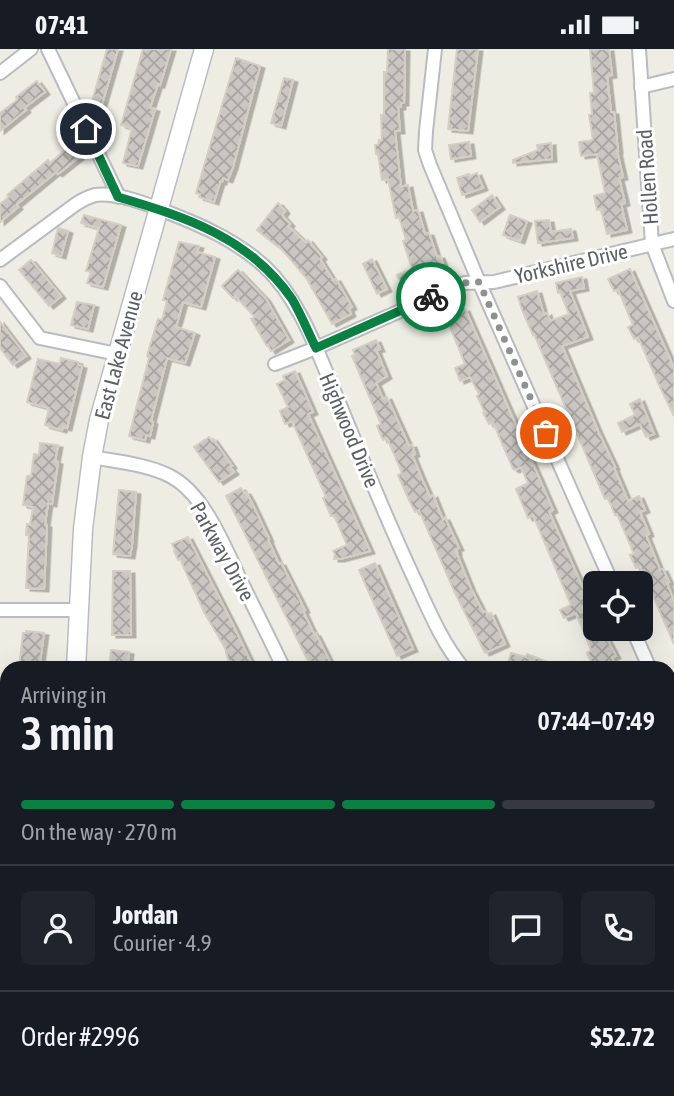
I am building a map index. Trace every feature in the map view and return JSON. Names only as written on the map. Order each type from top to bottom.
[{"type":"street","points":[[0,73],[31,49]]},
{"type":"street","points":[[48,49],[118,197]]},
{"type":"street","name":"East Lake Avenue","points":[[77,661],[83,529],[99,420],[204,49]]},
{"type":"street","points":[[435,49],[425,150],[436,183],[607,571]]},
{"type":"street","name":"Hollen Road","points":[[639,49],[652,244],[674,301]]},
{"type":"street","points":[[641,87],[674,79]]},
{"type":"street","points":[[0,260],[86,198],[107,194],[118,197]]},
{"type":"street","name":"Highwood Drive","points":[[118,197],[159,209],[230,240],[265,267],[278,281],[293,302],[316,348],[409,568],[439,633],[458,661]]},
{"type":"street","name":"Yorkshire Drive","points":[[275,364],[464,283],[494,282],[674,239]]},
{"type":"street","points":[[0,286],[40,338],[117,354]]},
{"type":"street","name":"Parkway Drive","points":[[92,457],[154,469],[171,476],[190,492],[202,506],[217,532],[280,661]]},
{"type":"street","points":[[0,610],[80,610]]},
{"type":"street","points":[[638,641],[646,661]]},
{"type":"building","points":[[107,49],[118,49],[102,104],[92,101]]},
{"type":"building","points":[[143,49],[171,49],[150,108],[155,109],[138,166],[123,163],[132,128],[121,125]]},
{"type":"building","points":[[388,49],[405,49],[404,103],[398,107],[400,131],[395,131],[401,187],[408,185],[413,211],[418,210],[425,234],[429,233],[437,257],[440,256],[446,272],[438,276],[437,273],[427,274],[402,286],[397,275],[412,269],[399,217],[396,218],[388,179],[382,180],[375,145],[382,140],[381,115],[384,115],[384,72],[387,72]]},
{"type":"building","points":[[457,49],[478,49],[468,131],[448,129]]},
{"type":"building","points":[[590,49],[609,49],[612,75],[607,76],[623,177],[619,178],[625,203],[621,204],[627,230],[607,234],[601,209],[597,210],[594,196],[605,193],[597,154],[581,156],[579,142],[593,140],[589,115],[592,114],[590,93],[594,93]]},
{"type":"building","points":[[236,58],[260,66],[233,167],[228,180],[223,178],[220,182],[214,202],[199,197],[200,194],[196,193]]},
{"type":"building","points":[[284,78],[293,80],[281,126],[271,123]]},
{"type":"building","points":[[37,81],[45,92],[0,131],[0,113]]},
{"type":"building","points":[[469,142],[471,156],[451,159],[449,145]]},
{"type":"building","points":[[551,143],[552,159],[513,163],[513,160],[538,150],[537,145]]},
{"type":"building","points":[[70,146],[79,157],[58,174],[56,172],[0,222],[0,204],[9,197],[7,195],[48,160],[50,163]]},
{"type":"building","points":[[477,173],[483,188],[462,195],[457,178]]},
{"type":"building","points":[[492,195],[500,207],[480,222],[472,210]]},
{"type":"building","points":[[278,203],[285,211],[282,215],[290,224],[288,226],[306,243],[308,240],[322,257],[320,259],[333,280],[336,279],[352,307],[349,309],[351,314],[332,324],[307,279],[279,246],[257,230]]},
{"type":"building","points":[[84,215],[121,225],[103,287],[87,283],[91,272],[86,271],[99,228],[81,223]]},
{"type":"building","points":[[510,215],[527,221],[520,241],[503,235]]},
{"type":"building","points":[[549,220],[551,232],[571,229],[573,238],[538,243],[535,221]]},
{"type":"building","points":[[58,228],[68,231],[61,256],[52,253]]},
{"type":"building","points":[[179,242],[199,246],[197,252],[215,257],[201,307],[183,302],[176,327],[195,333],[185,363],[167,358],[151,421],[150,436],[146,435],[145,440],[129,436],[149,358],[147,356],[158,319],[162,320],[167,301],[163,300]]},
{"type":"building","points":[[372,259],[387,289],[377,294],[363,264]]},
{"type":"building","points":[[31,260],[61,296],[49,306],[19,270]]},
{"type":"building","points":[[630,269],[674,368],[674,416],[638,337],[634,339],[628,327],[633,325],[618,289],[614,291],[608,279]]},
{"type":"building","points":[[238,270],[266,299],[289,340],[271,351],[251,319],[255,317],[222,286]]},
{"type":"building","points":[[582,277],[584,288],[570,291],[588,337],[562,346],[628,501],[639,496],[645,510],[640,512],[649,534],[646,535],[660,570],[663,569],[669,582],[667,583],[674,601],[674,644],[653,596],[653,571],[642,571],[640,566],[636,568],[630,555],[634,554],[617,514],[615,515],[608,498],[605,499],[522,310],[518,297],[537,291],[544,315],[547,313],[550,321],[569,314],[556,283]]},
{"type":"building","points":[[77,302],[94,305],[88,329],[71,325]]},
{"type":"building","points":[[465,309],[553,510],[549,512],[583,588],[583,630],[576,613],[564,618],[560,610],[571,605],[533,515],[528,518],[516,489],[528,483],[521,467],[513,469],[493,422],[489,424],[483,413],[477,396],[479,394],[470,377],[460,381],[455,368],[465,364],[446,317]]},
{"type":"building","points":[[0,322],[26,356],[13,365],[0,348]]},
{"type":"building","points":[[376,340],[380,349],[376,350],[387,376],[376,383],[383,399],[387,397],[409,446],[412,445],[415,454],[412,455],[430,497],[433,495],[459,548],[456,552],[471,589],[483,612],[486,611],[488,615],[491,613],[505,644],[485,653],[419,510],[415,512],[409,500],[398,475],[402,473],[387,438],[383,440],[377,426],[381,424],[352,356],[355,355],[353,350]]},
{"type":"building","points":[[61,358],[78,362],[78,365],[82,366],[67,428],[63,427],[62,430],[45,425],[49,408],[27,402],[38,359],[60,364]]},
{"type":"building","points":[[295,371],[313,412],[308,414],[370,551],[334,559],[333,551],[347,545],[323,498],[326,497],[292,421],[285,424],[280,411],[288,407],[277,384],[285,380],[283,376]]},
{"type":"building","points":[[640,399],[654,434],[646,437],[640,424],[622,432],[618,423],[635,415],[630,404]]},
{"type":"building","points":[[209,437],[234,472],[219,482],[194,447]]},
{"type":"building","points":[[40,443],[58,445],[52,504],[48,503],[45,524],[44,589],[26,588],[29,535],[26,535],[33,507],[23,505],[27,476],[31,476],[34,454],[39,455]]},
{"type":"building","points":[[241,488],[246,492],[279,564],[281,563],[330,661],[308,661],[226,496]]},
{"type":"building","points":[[119,490],[136,492],[130,556],[113,554]]},
{"type":"building","points":[[188,537],[250,661],[229,661],[172,544]]},
{"type":"building","points":[[375,563],[413,649],[397,656],[359,570]]},
{"type":"building","points":[[113,571],[130,571],[131,635],[112,635]]},
{"type":"building","points":[[23,633],[44,633],[40,661],[20,661]]},
{"type":"building","points":[[587,641],[608,641],[616,656],[612,657],[613,661],[590,661],[587,653],[591,650]]},
{"type":"building","points":[[111,650],[129,652],[128,661],[110,661]]},
{"type":"building","points":[[511,653],[526,657],[527,654],[545,661],[508,661]]},
{"type":"way so far","points":[[431,297],[464,283],[479,282],[546,433]]},
{"type":"route","points":[[86,129],[118,197],[193,222],[240,247],[278,281],[293,302],[316,348],[431,297]]}]
